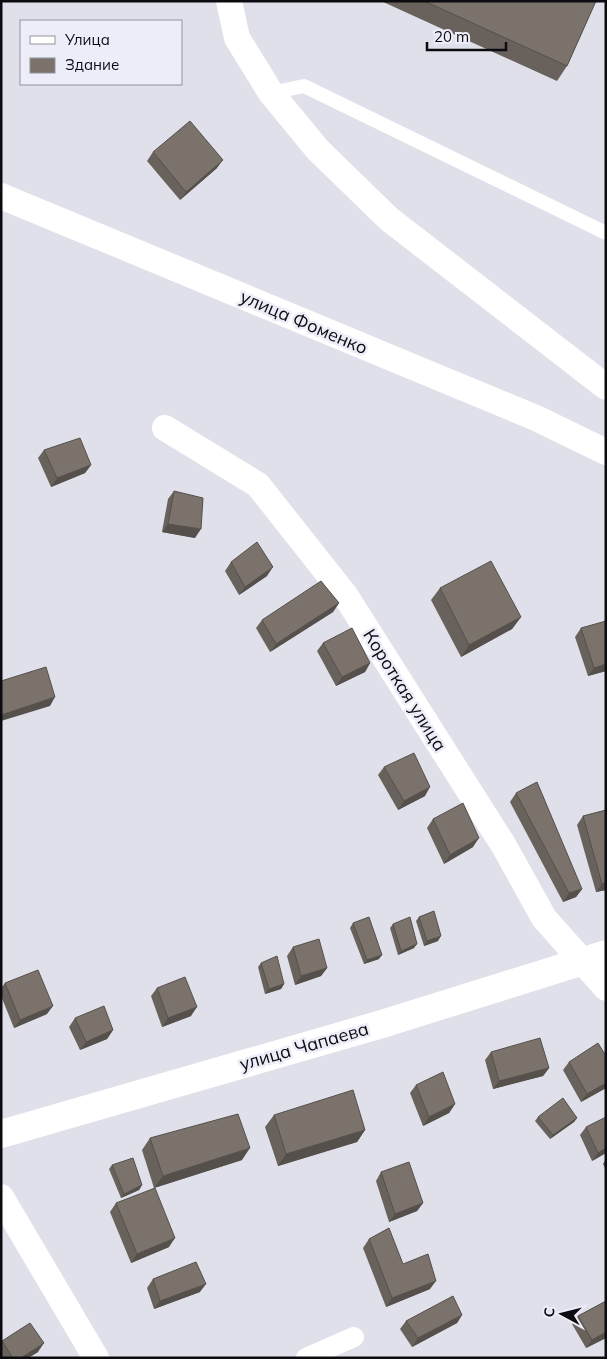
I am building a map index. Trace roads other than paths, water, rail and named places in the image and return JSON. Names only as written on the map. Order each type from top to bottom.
[{"type":"main road","name":"улица Чапаева","points":[[1,1134],[382,1024],[594,958]]},
{"type":"street","points":[[229,1],[238,38],[271,93],[318,150],[389,219],[606,387]]},
{"type":"street","name":"улица Фоменко","points":[[1,196],[536,418],[606,452]]},
{"type":"street","name":"Короткая улица","points":[[166,428],[258,486],[339,588],[504,846],[544,918],[594,958],[606,988]]},
{"type":"street","points":[[1,1197],[96,1358]]},
{"type":"street","points":[[306,1358],[354,1337]]},
{"type":"lane","points":[[271,93],[304,86],[606,233]]}]
